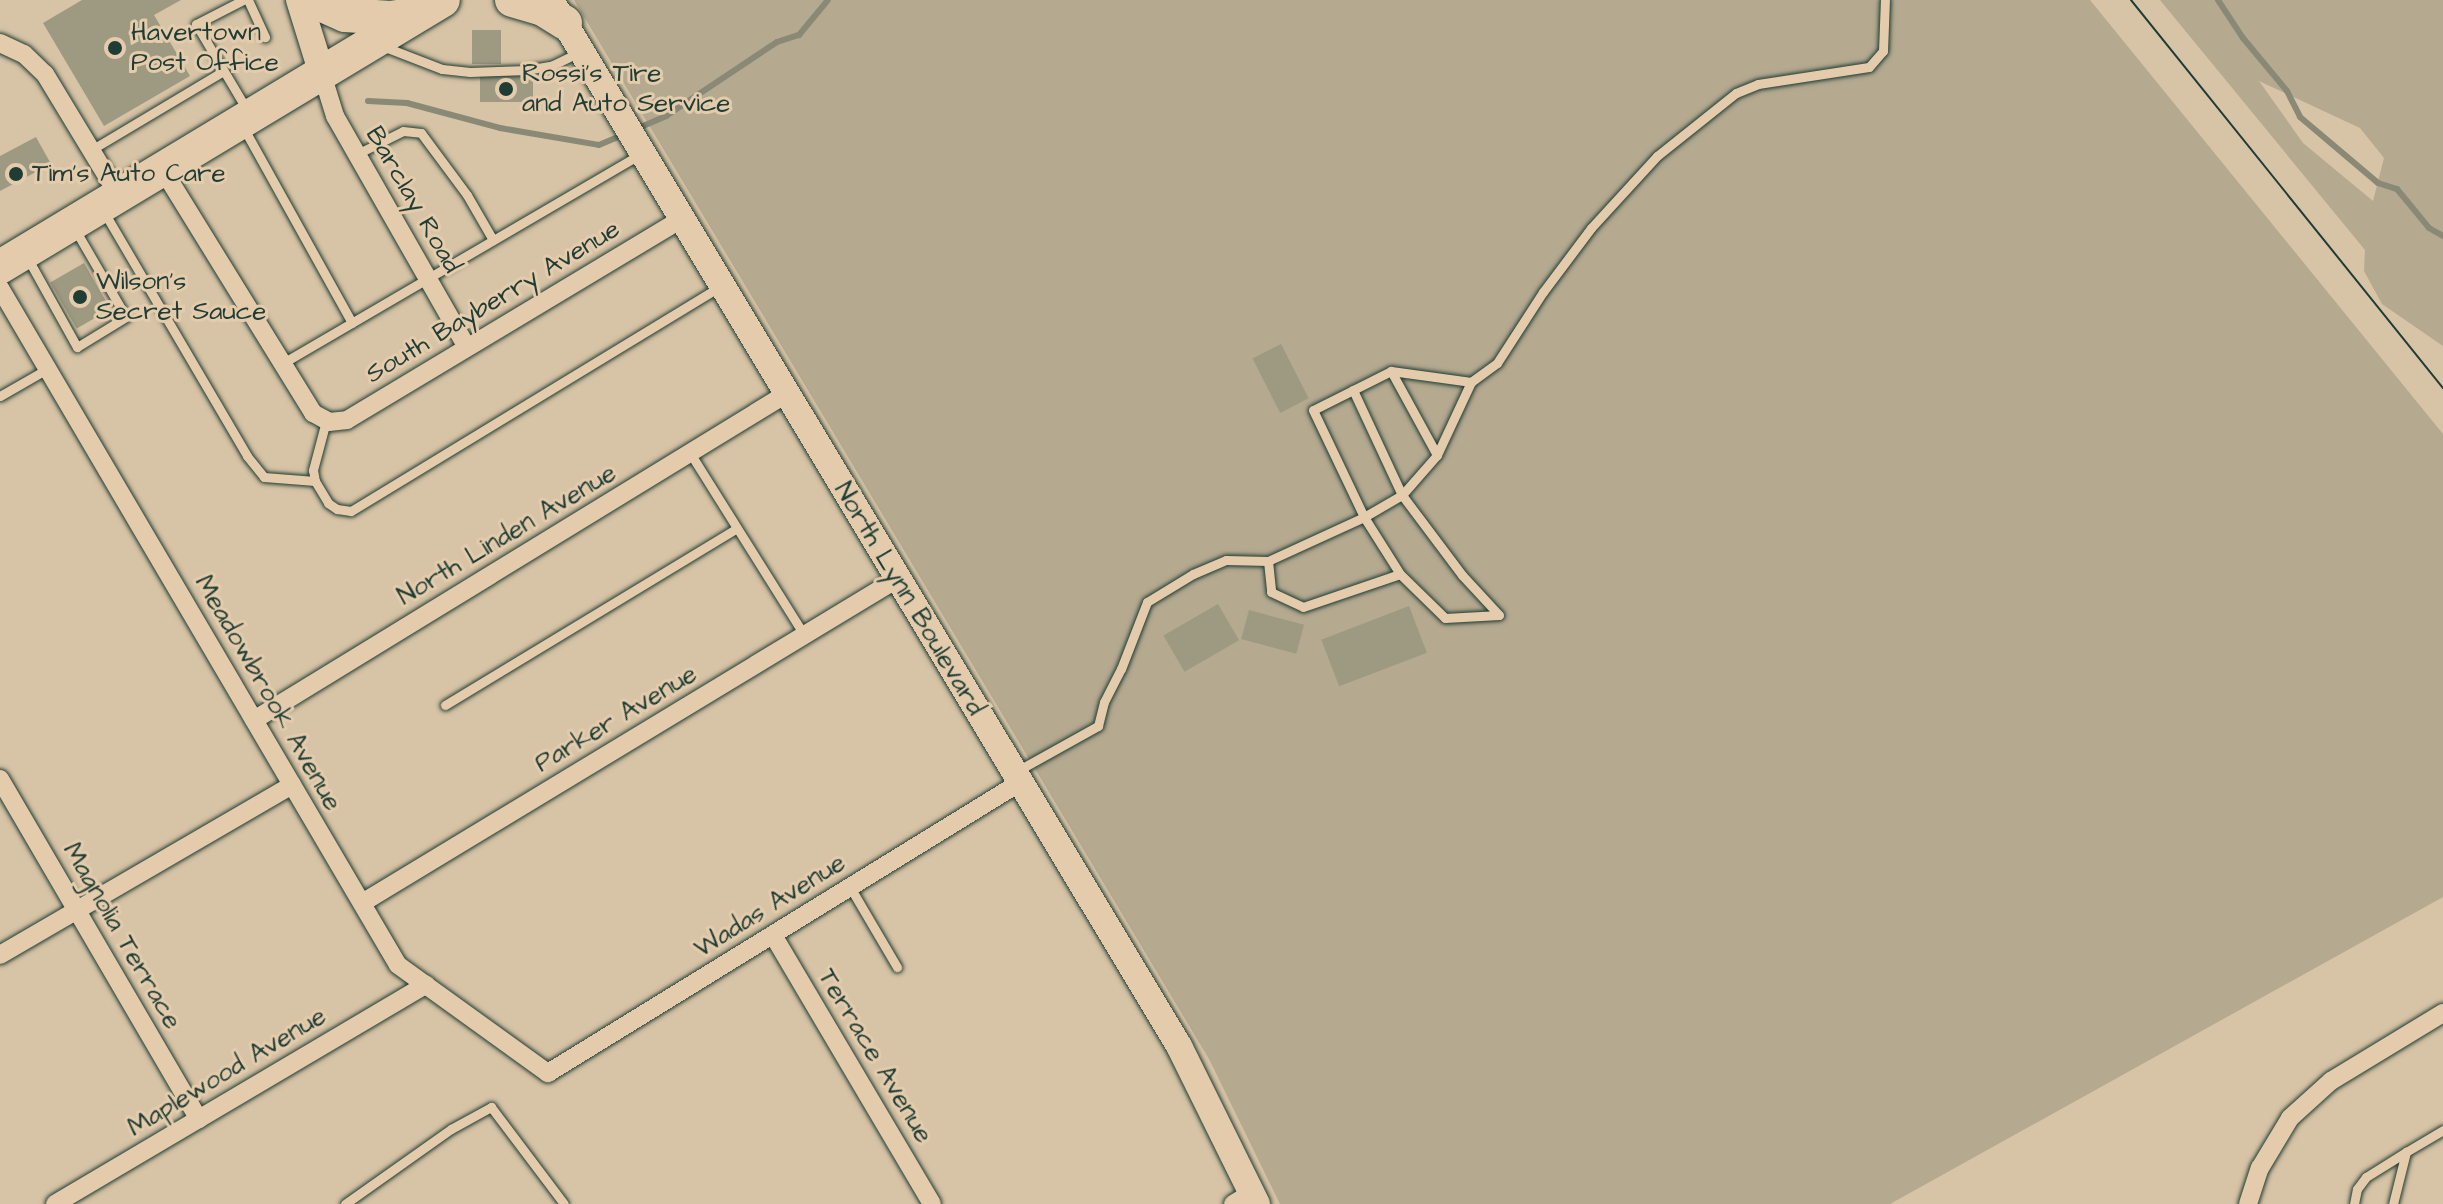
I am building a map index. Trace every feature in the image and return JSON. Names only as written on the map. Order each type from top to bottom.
[{"type":"highway","points":[[311,0],[325,9],[366,18],[440,4]]},
{"type":"highway","points":[[512,0],[543,9],[566,25]]},
{"type":"highway","points":[[12,260],[440,4]]},
{"type":"street","points":[[299,0],[309,23],[322,74]]},
{"type":"street","name":"North Lynn Boulevard","points":[[566,25],[1179,1046],[1247,1200]]},
{"type":"street","points":[[0,43],[36,63],[91,150],[110,202]]},
{"type":"street","name":"Barclay Road","points":[[322,74],[335,116],[467,347]]},
{"type":"street","points":[[163,170],[313,413],[327,422]]},
{"type":"street","name":"South Bayberry Avenue","points":[[327,422],[347,420],[681,219]]},
{"type":"street","name":"Meadowbrook Avenue","points":[[0,288],[398,965],[548,1073]]},
{"type":"street","name":"North Linden Avenue","points":[[254,720],[786,394]]},
{"type":"street","name":"Parker Avenue","points":[[362,903],[897,579]]},
{"type":"street","name":"Wadas Avenue","points":[[548,1073],[850,887],[1016,778]]},
{"type":"street","name":"Magnolia Terrace","points":[[0,779],[199,1119]]},
{"type":"street","points":[[0,955],[292,785]]},
{"type":"street","name":"Terrace Avenue","points":[[773,935],[932,1204]]},
{"type":"street","name":"Maplewood Avenue","points":[[55,1204],[426,985]]},
{"type":"street","points":[[2248,1204],[2260,1168],[2290,1118],[2331,1081],[2443,1013]]},
{"type":"lane","points":[[265,37],[245,0],[196,24],[352,323]]},
{"type":"lane","points":[[1016,778],[1098,726],[1104,702],[1121,669],[1147,602],[1193,574],[1226,560],[1268,561],[1364,517],[1402,495],[1437,455],[1471,382],[1497,363],[1543,292],[1591,228],[1657,156],[1736,93],[1758,84],[1869,67],[1883,51],[1885,0]]},
{"type":"lane","points":[[374,42],[442,69],[470,72],[526,70],[553,65],[566,25]]},
{"type":"lane","points":[[91,150],[222,72]]},
{"type":"lane","points":[[357,154],[403,131],[421,133],[467,195],[493,240]]},
{"type":"lane","points":[[283,363],[493,240],[633,138]]},
{"type":"lane","points":[[110,202],[247,456],[264,477],[315,481]]},
{"type":"lane","points":[[12,260],[77,347],[126,317],[72,225]]},
{"type":"lane","points":[[327,422],[313,470],[315,481],[328,503],[337,509],[351,511],[721,286]]},
{"type":"lane","points":[[0,396],[47,369]]},
{"type":"lane","points":[[1353,390],[1402,495],[1462,575],[1499,615],[1445,618],[1400,574],[1364,517],[1313,410],[1353,390],[1391,371],[1471,382]]},
{"type":"lane","points":[[1391,371],[1437,455]]},
{"type":"lane","points":[[690,453],[804,635]]},
{"type":"lane","points":[[445,705],[737,528]]},
{"type":"lane","points":[[1268,561],[1271,592],[1303,607],[1400,574]]},
{"type":"lane","points":[[850,887],[897,967]]},
{"type":"lane","points":[[345,1204],[451,1129],[491,1107],[564,1204]]},
{"type":"lane","points":[[2354,1204],[2357,1189],[2366,1177],[2443,1130]]},
{"type":"lane","points":[[2393,1204],[2406,1152]]},
{"type":"shaded area","points":[[574,0],[2090,0],[2443,434],[2443,897],[1890,1204],[1280,1204],[1209,1059]]},
{"type":"shaded area","points":[[2160,0],[2443,0],[2443,346],[2382,304],[2364,271],[2365,250]],"holes":[[[2259,81],[2360,128],[2384,158],[2373,201],[2303,143]]]},
{"type":"building","name":"Havertown Post Office","points":[[82,0],[181,0],[154,15],[190,76],[104,126],[43,23]]},
{"type":"building","points":[[472,30],[501,30],[501,64],[472,64]]},
{"type":"building","name":"Rossi's Tire and Auto Service","points":[[480,76],[533,76],[533,102],[480,102]]},
{"type":"building","name":"Tim's Auto Care","points":[[36,137],[51,164],[0,191],[0,156]]},
{"type":"building","name":"Wilson's Secret Sauce","points":[[84,263],[110,309],[77,328],[50,282]]},
{"type":"building","points":[[1281,344],[1309,398],[1280,413],[1252,359]]},
{"type":"building","points":[[1218,604],[1239,640],[1184,672],[1163,636]]},
{"type":"building","points":[[1409,606],[1427,653],[1339,686],[1321,640]]},
{"type":"building","points":[[1249,610],[1304,625],[1296,654],[1241,639]]},
{"type":"waterway","points":[[636,129],[666,116],[777,42],[799,35],[828,0]]},
{"type":"waterway","points":[[2218,0],[2243,38],[2287,91],[2300,117],[2378,183],[2397,189],[2429,228],[2443,236]]},
{"type":"waterway","points":[[368,101],[407,103],[500,128],[599,145],[622,135]]},
{"type":"tram line","points":[[2131,0],[2443,388]]},
{"type":"place","name":"Havertown Post Office","points":[[115,48]]},
{"type":"place","name":"Rossi's Tire and Auto Service","points":[[506,89]]},
{"type":"place","name":"Tim's Auto Care","points":[[16,174]]},
{"type":"place","name":"Wilson's Secret Sauce","points":[[80,297]]}]
